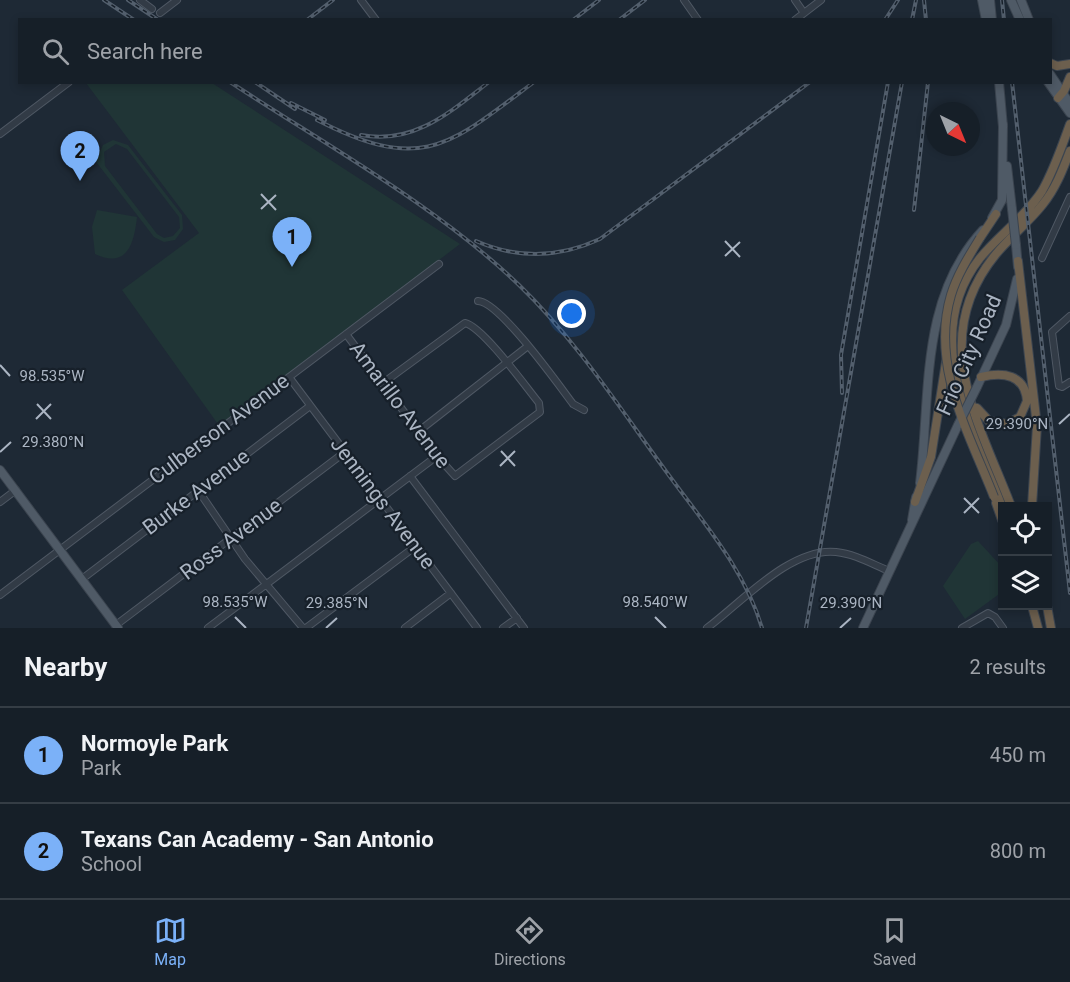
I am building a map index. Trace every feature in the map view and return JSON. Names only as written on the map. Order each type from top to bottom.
[{"type":"highway","points":[[1052,64],[1057,66],[1070,64]]},
{"type":"highway","points":[[1060,96],[1070,77]]},
{"type":"highway","points":[[915,502],[931,457],[958,302],[970,273],[989,247],[1041,191],[1070,124]]},
{"type":"highway","points":[[1009,502],[967,390],[962,370],[961,342],[966,310],[974,288],[997,252],[1045,202],[1059,179],[1070,151]]},
{"type":"highway","points":[[996,214],[980,238],[951,295],[945,335],[945,356],[955,398],[998,508]]},
{"type":"highway","points":[[1018,261],[1037,426],[1032,502]]},
{"type":"highway","points":[[952,335],[956,387],[1000,502]]},
{"type":"highway","points":[[967,390],[980,414],[989,421],[1007,424],[1020,417],[1027,401],[1025,391],[1017,380],[1003,373],[981,377]]},
{"type":"highway","points":[[1035,610],[1040,628]]},
{"type":"highway","points":[[1048,610],[1051,628]]},
{"type":"main road","points":[[982,0],[986,18]]},
{"type":"main road","points":[[990,0],[992,18]]},
{"type":"main road","points":[[1011,0],[1019,18]]},
{"type":"main road","points":[[1021,0],[1028,18]]},
{"type":"main road","points":[[1052,78],[1070,113]]},
{"type":"main road","name":"Frio City Road","points":[[863,628],[912,519],[977,387],[1013,304],[1017,288],[1018,261],[998,84]]},
{"type":"main road","points":[[1050,84],[1070,104]]},
{"type":"main road","name":"Frio City Road","points":[[912,519],[922,469],[933,338],[938,308],[961,256],[1001,205],[1003,124]]},
{"type":"main road","points":[[1001,205],[1007,201],[1012,206]]},
{"type":"main road","points":[[0,470],[117,627]]},
{"type":"street","points":[[140,0],[152,9]]},
{"type":"street","points":[[160,13],[177,0]]},
{"type":"street","points":[[361,0],[374,18]]},
{"type":"street","points":[[684,0],[697,18]]},
{"type":"street","points":[[795,0],[804,13]]},
{"type":"street","points":[[798,18],[821,0]]},
{"type":"street","points":[[0,134],[66,84]]},
{"type":"street","points":[[1042,258],[1070,197]]},
{"type":"street","name":"Culberson Avenue","points":[[0,595],[439,264]]},
{"type":"street","points":[[478,301],[488,303],[528,346],[573,404],[584,410]]},
{"type":"street","points":[[1070,316],[1052,332],[1059,386],[1062,387],[1070,382]]},
{"type":"street","points":[[383,383],[460,324],[469,324],[507,364]]},
{"type":"street","name":"Amarillo Avenue","points":[[346,334],[437,456],[454,475],[460,474],[537,417],[541,407],[507,364]]},
{"type":"street","points":[[419,431],[528,346]]},
{"type":"street","name":"Jennings Avenue","points":[[289,377],[477,628]]},
{"type":"street","name":"Burke Avenue","points":[[81,579],[310,406]]},
{"type":"street","name":"Ross Avenue","points":[[117,627],[345,452]]},
{"type":"street","points":[[208,628],[437,456]]},
{"type":"street","points":[[410,476],[524,628]]},
{"type":"street","points":[[0,502],[16,490]]},
{"type":"street","points":[[198,490],[230,539],[304,628],[416,546]]},
{"type":"street","points":[[707,628],[786,565],[802,556],[820,552],[838,552],[889,572]]},
{"type":"street","points":[[405,628],[451,593]]},
{"type":"street","points":[[962,628],[980,616],[991,613],[1003,628]]},
{"type":"street","points":[[503,628],[517,618]]},
{"type":"green space","points":[[87,84],[214,84],[460,244],[220,427],[122,290],[199,233]]},
{"type":"green space","points":[[113,140],[128,145],[182,215],[183,229],[175,240],[164,242],[154,237],[90,154],[93,151],[98,156],[103,145]],"holes":[[[116,144],[127,149],[179,217],[180,228],[173,236],[164,238],[157,234],[105,166],[104,152]]]},
{"type":"green space","points":[[97,210],[137,217],[131,245],[122,256],[106,258],[95,254],[92,227]]},
{"type":"green space","points":[[978,541],[998,563],[998,595],[965,619],[943,586],[971,544]]},
{"type":"railway","points":[[104,0],[131,18]]},
{"type":"railway","points":[[128,0],[155,18]]},
{"type":"railway","points":[[310,18],[333,0]]},
{"type":"railway","points":[[576,18],[599,0]]},
{"type":"railway","points":[[622,18],[645,0]]},
{"type":"railway","points":[[886,18],[898,0]]},
{"type":"railway","points":[[912,18],[916,0]]},
{"type":"railway","points":[[924,0],[926,18]]},
{"type":"railway","points":[[1002,0],[1004,18]]},
{"type":"railway","points":[[233,84],[417,203],[487,256],[519,285],[560,329],[598,376],[722,547],[745,586],[762,628]]},
{"type":"railway","points":[[258,84],[295,109]]},
{"type":"railway","points":[[361,135],[380,137],[415,131],[445,115],[486,84]]},
{"type":"railway","points":[[317,120],[383,146],[409,149],[433,145],[456,136],[479,123],[531,84]]},
{"type":"railway","points":[[476,241],[507,251],[538,254],[569,250],[600,239],[807,84]]},
{"type":"railway","points":[[842,393],[841,355],[888,84]]},
{"type":"railway","points":[[806,628],[902,84]]},
{"type":"railway","points":[[914,210],[928,84]]},
{"type":"railway","points":[[1012,84],[1070,593]]},
{"type":"railway","points":[[291,103],[325,120]]},
{"type":"place","name":"Texans Can Academy - San Antonio","points":[[80,181]]},
{"type":"place","name":"Normoyle Park","points":[[292,267]]}]
